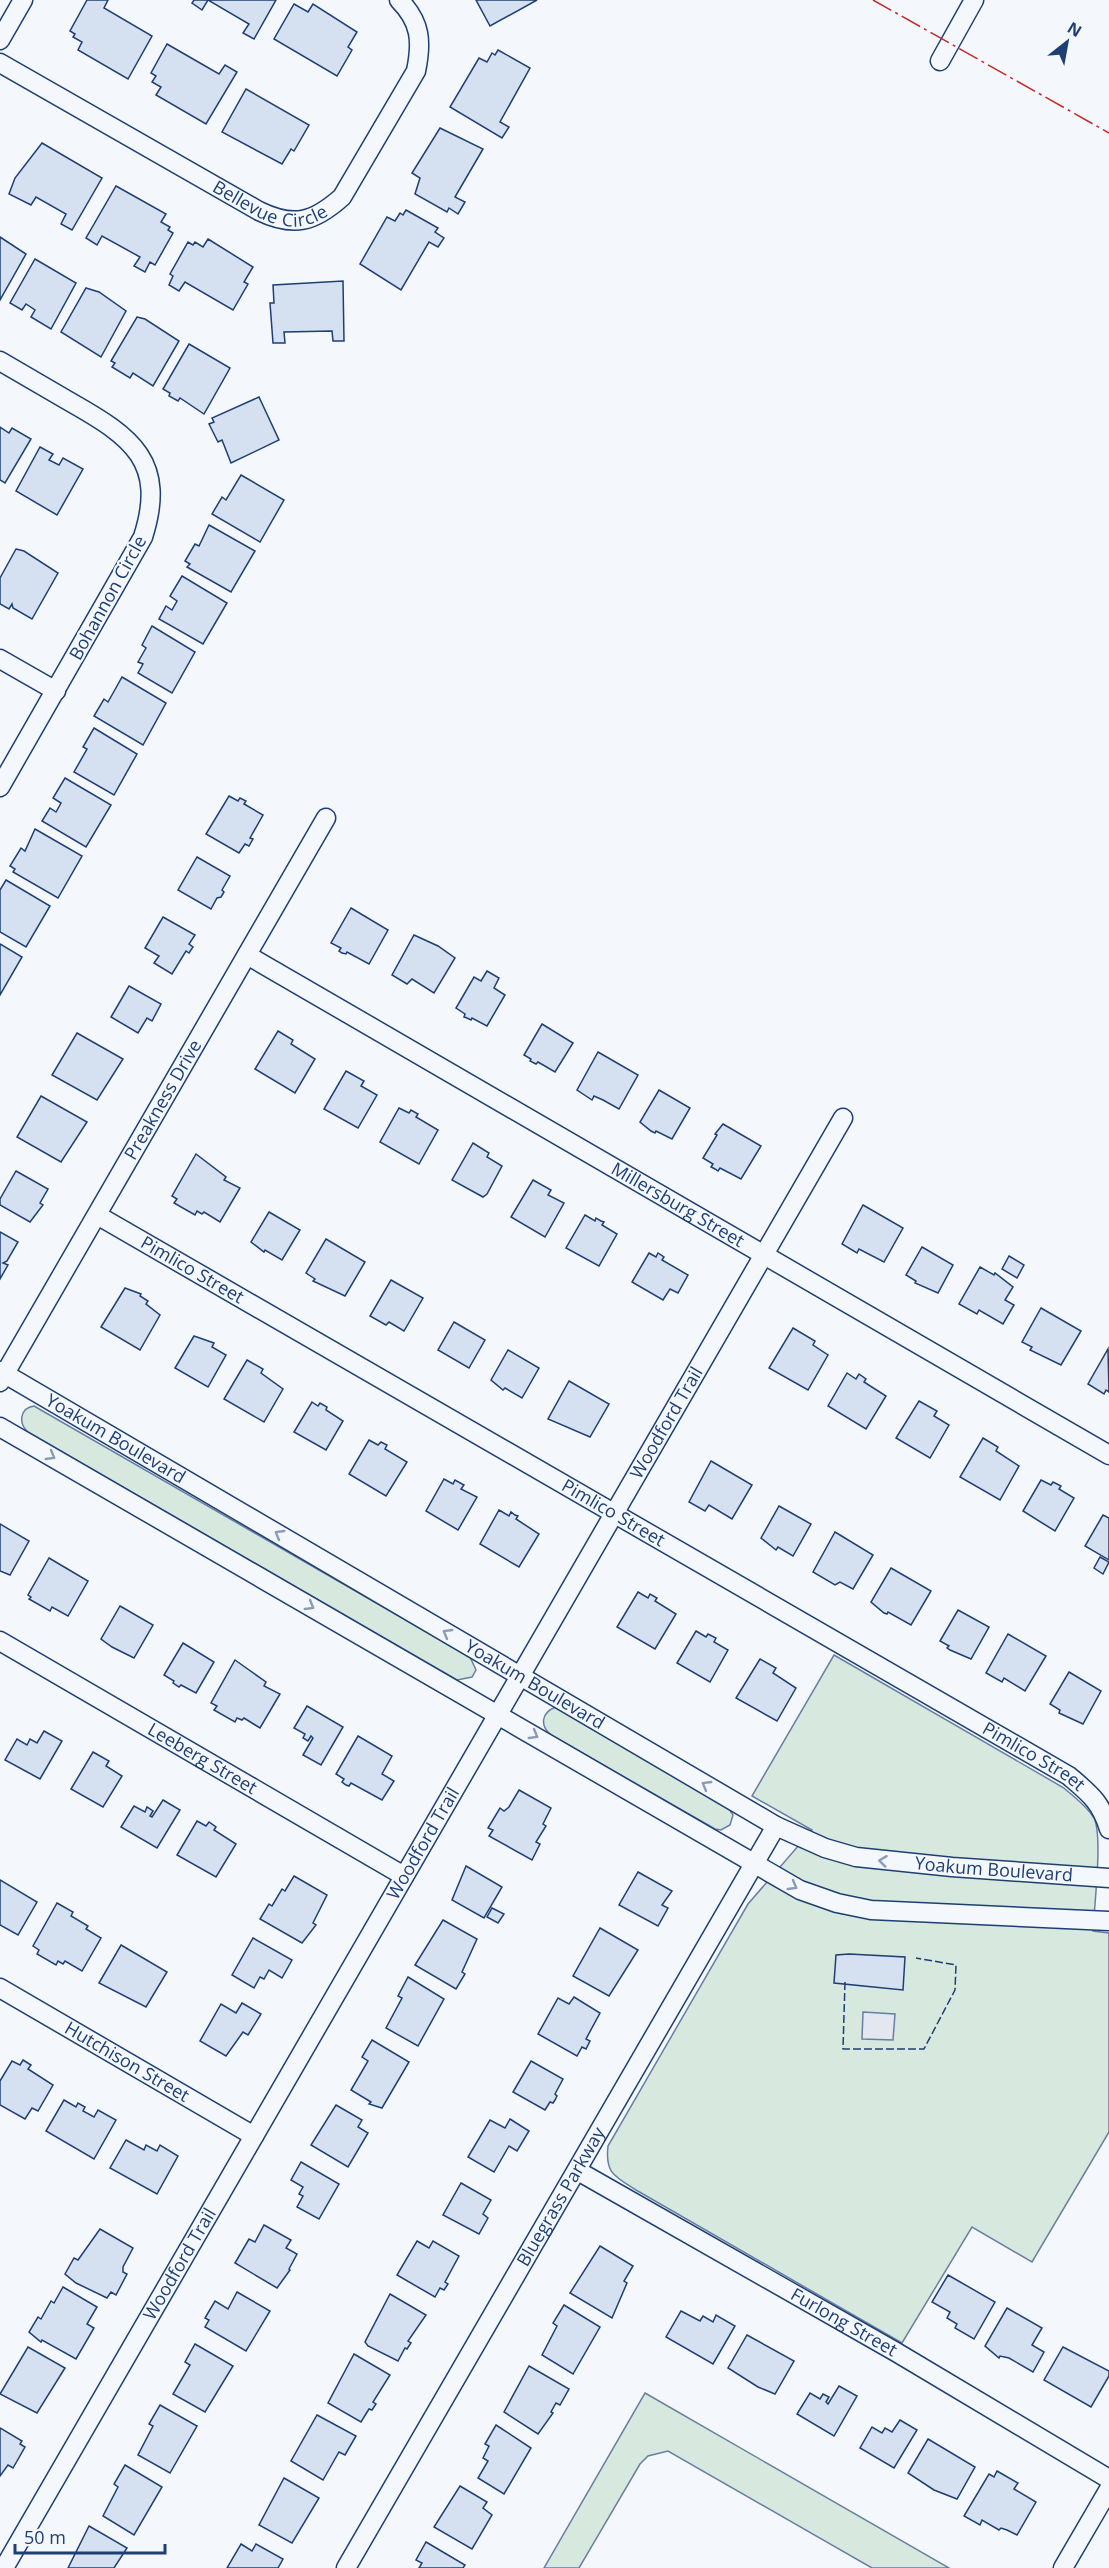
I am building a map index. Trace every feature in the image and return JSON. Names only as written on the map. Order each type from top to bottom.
[{"type":"street","points":[[0,40],[23,0]]},
{"type":"street","name":"Bellevue Circle","points":[[0,63],[259,211],[275,219],[292,221],[310,219],[325,212],[342,197],[416,71],[420,52],[419,29],[409,10],[399,0]]},
{"type":"street","points":[[940,61],[974,0]]},
{"type":"street","name":"Bohannon Circle","points":[[0,361],[122,433],[141,458],[149,476],[151,513],[144,537],[0,787]]},
{"type":"street","points":[[0,659],[56,691]]},
{"type":"street","name":"Preakness Drive","points":[[2,1376],[326,818]]},
{"type":"street","name":"Millersburg Street","points":[[247,955],[1109,1455]]},
{"type":"street","name":"Woodford Trail","points":[[4,2568],[843,1118]]},
{"type":"street","name":"Pimlico Street","points":[[97,1215],[1069,1776],[1103,1809],[1109,1829]]},
{"type":"street","name":"Yoakum Boulevard","points":[[2,1376],[776,1826],[825,1848],[856,1857],[952,1867],[1109,1878]]},
{"type":"street","points":[[0,1427],[800,1890],[837,1903],[871,1910],[1109,1921]]},
{"type":"street","name":"Leeberg Street","points":[[0,1641],[404,1876]]},
{"type":"street","name":"Bluegrass Parkway","points":[[346,2568],[776,1826]]},
{"type":"street","name":"Hutchison Street","points":[[0,1988],[254,2136]]},
{"type":"street","name":"Furlong Street","points":[[578,2171],[896,2352],[1109,2479]]},
{"type":"street","points":[[1063,2568],[1109,2489]]},
{"type":"shaded area","points":[[34,1406],[470,1657],[476,1670],[472,1677],[457,1680],[28,1432],[23,1424],[22,1416],[29,1407]]},
{"type":"shaded area","points":[[834,1655],[1064,1788],[1084,1806],[1094,1818],[1098,1840],[1093,1931],[1109,1933],[1109,2132],[1032,2262],[972,2227],[902,2343],[636,2190],[613,2173],[607,2155],[608,2146],[748,1904],[812,1830],[752,1796]]},
{"type":"shaded area","points":[[556,1707],[728,1807],[733,1815],[730,1825],[721,1830],[715,1829],[551,1735],[545,1727],[544,1719],[551,1709]]},
{"type":"shaded area","points":[[863,2012],[895,2014],[893,2040],[862,2039]]},
{"type":"shaded area","points":[[645,2393],[949,2568],[872,2568],[668,2451],[648,2456],[640,2464],[579,2568],[544,2568]]},
{"type":"building","points":[[87,0],[108,0],[104,8],[152,36],[128,79],[78,50],[82,42],[73,37],[75,34],[70,31]]},
{"type":"building","points":[[194,0],[208,0],[202,10],[192,3]]},
{"type":"building","points":[[208,0],[276,0],[254,39],[243,33],[249,24]]},
{"type":"building","points":[[476,0],[537,0],[490,26]]},
{"type":"building","points":[[294,4],[308,12],[313,4],[357,32],[348,47],[352,50],[337,76],[274,39]]},
{"type":"building","points":[[167,44],[219,74],[225,65],[237,72],[206,124],[156,95],[161,87],[152,82],[156,76],[151,73]]},
{"type":"building","points":[[498,50],[530,68],[500,122],[509,127],[502,138],[450,107],[479,58],[487,62],[492,53],[495,55]]},
{"type":"building","points":[[246,89],[309,125],[294,151],[291,149],[282,164],[222,132]]},
{"type":"building","points":[[440,128],[483,149],[455,197],[465,202],[458,214],[449,208],[447,212],[415,194],[420,178],[412,173]]},
{"type":"building","points":[[42,143],[102,178],[72,230],[61,224],[66,214],[36,197],[31,205],[9,194],[15,178]]},
{"type":"building","points":[[116,186],[166,214],[161,222],[170,227],[168,230],[173,233],[155,265],[150,262],[145,272],[134,266],[140,257],[102,236],[97,245],[86,238]]},
{"type":"building","points":[[406,210],[438,228],[435,232],[444,238],[438,247],[429,242],[401,290],[360,264],[387,217],[395,221],[400,213],[403,215]]},
{"type":"building","points":[[0,237],[26,254],[0,300]]},
{"type":"building","points":[[208,239],[253,267],[244,282],[248,284],[233,310],[185,282],[179,291],[169,285],[173,276],[170,274],[188,242],[193,245],[195,242],[203,247]]},
{"type":"building","points":[[35,259],[76,283],[51,329],[31,317],[35,310],[26,304],[22,310],[10,303]]},
{"type":"building","points":[[343,281],[344,341],[333,341],[332,331],[284,332],[285,343],[273,343],[270,303],[274,303],[273,285]]},
{"type":"building","points":[[86,288],[99,292],[126,311],[101,357],[61,332]]},
{"type":"building","points":[[137,317],[145,319],[179,341],[153,386],[133,373],[130,378],[112,367],[115,363],[111,361]]},
{"type":"building","points":[[189,344],[230,368],[204,414],[180,398],[178,401],[169,396],[170,393],[163,389]]},
{"type":"building","points":[[259,397],[279,440],[231,463],[222,440],[218,442],[209,424],[214,422],[212,418]]},
{"type":"building","points":[[0,427],[9,433],[12,428],[31,439],[5,483],[0,480]]},
{"type":"building","points":[[40,447],[53,454],[49,460],[59,465],[63,458],[83,469],[57,515],[16,491]]},
{"type":"building","points":[[241,475],[284,500],[260,542],[212,514],[222,497],[226,500]]},
{"type":"building","points":[[209,525],[255,551],[231,592],[187,567],[190,564],[185,561],[195,544],[199,546]]},
{"type":"building","points":[[16,549],[24,551],[58,573],[32,619],[13,608],[12,604],[9,609],[0,604],[0,578]]},
{"type":"building","points":[[182,576],[227,603],[203,644],[159,619],[166,606],[172,610],[177,601],[170,596]]},
{"type":"building","points":[[152,626],[195,652],[172,693],[138,673],[143,664],[138,662],[146,648],[142,645]]},
{"type":"building","points":[[122,677],[166,703],[143,745],[94,716],[104,699],[108,702]]},
{"type":"building","points":[[94,728],[137,754],[114,795],[74,772],[87,749],[83,747]]},
{"type":"building","points":[[65,778],[111,805],[86,847],[42,821],[50,808],[56,812],[61,803],[53,798]]},
{"type":"building","points":[[229,796],[238,801],[240,798],[246,801],[244,804],[263,815],[250,838],[253,839],[249,846],[245,844],[239,853],[206,834]]},
{"type":"building","points":[[35,829],[82,856],[58,898],[13,872],[15,869],[10,866],[21,848],[25,851]]},
{"type":"building","points":[[197,857],[230,876],[222,890],[224,892],[221,897],[217,898],[211,909],[178,890]]},
{"type":"building","points":[[6,880],[50,906],[26,947],[0,932],[0,890]]},
{"type":"building","points":[[351,908],[388,930],[369,964],[347,952],[342,953],[339,951],[341,948],[331,943]]},
{"type":"building","points":[[163,917],[195,935],[189,944],[193,947],[189,953],[186,951],[172,974],[154,963],[159,956],[145,948]]},
{"type":"building","points":[[414,935],[438,946],[455,958],[434,993],[412,979],[407,984],[392,975]]},
{"type":"building","points":[[0,944],[22,957],[0,995]]},
{"type":"building","points":[[487,971],[499,978],[494,988],[505,995],[487,1026],[472,1018],[471,1020],[464,1017],[465,1014],[456,1008],[474,977],[481,981]]},
{"type":"building","points":[[129,986],[161,1004],[152,1021],[147,1018],[138,1033],[111,1017]]},
{"type":"building","points":[[542,1024],[573,1043],[555,1072],[538,1062],[536,1064],[530,1061],[531,1059],[524,1055]]},
{"type":"building","points":[[278,1031],[293,1040],[291,1044],[315,1059],[295,1093],[255,1069]]},
{"type":"building","points":[[77,1033],[123,1059],[97,1100],[52,1075]]},
{"type":"building","points":[[598,1052],[638,1075],[619,1109],[594,1096],[592,1100],[577,1090]]},
{"type":"building","points":[[346,1071],[364,1081],[361,1086],[377,1095],[358,1128],[324,1109]]},
{"type":"building","points":[[659,1090],[690,1108],[672,1139],[651,1131],[640,1122]]},
{"type":"building","points":[[41,1096],[87,1122],[61,1162],[17,1137]]},
{"type":"building","points":[[399,1108],[409,1113],[411,1110],[418,1114],[416,1117],[438,1130],[419,1164],[380,1142]]},
{"type":"building","points":[[723,1124],[761,1146],[741,1179],[720,1168],[718,1171],[711,1167],[713,1164],[703,1158],[717,1135],[715,1134]]},
{"type":"building","points":[[473,1143],[489,1153],[487,1157],[502,1166],[487,1194],[483,1197],[452,1180]]},
{"type":"building","points":[[196,1154],[226,1177],[224,1180],[240,1188],[220,1222],[204,1212],[202,1214],[197,1211],[195,1215],[174,1203],[177,1199],[172,1196]]},
{"type":"building","points":[[16,1171],[48,1189],[40,1203],[43,1205],[30,1222],[0,1205],[0,1199]]},
{"type":"building","points":[[533,1180],[551,1190],[548,1195],[564,1203],[545,1237],[511,1217]]},
{"type":"building","points":[[863,1205],[903,1228],[884,1262],[859,1249],[857,1253],[842,1244]]},
{"type":"building","points":[[269,1212],[300,1230],[282,1260],[265,1250],[264,1252],[251,1242]]},
{"type":"building","points":[[585,1215],[595,1221],[596,1218],[604,1222],[602,1225],[617,1234],[599,1266],[566,1248]]},
{"type":"building","points":[[0,1232],[18,1242],[7,1261],[3,1263],[8,1265],[0,1279]]},
{"type":"building","points":[[326,1239],[365,1262],[345,1296],[313,1281],[315,1279],[306,1273]]},
{"type":"building","points":[[922,1247],[953,1265],[938,1293],[915,1283],[916,1281],[906,1275]]},
{"type":"building","points":[[649,1253],[656,1257],[658,1253],[664,1257],[662,1260],[688,1275],[678,1293],[670,1289],[663,1300],[632,1282]]},
{"type":"building","points":[[1009,1256],[1024,1265],[1017,1278],[1002,1269]]},
{"type":"building","points":[[980,1267],[994,1275],[995,1273],[1013,1287],[1005,1300],[1014,1305],[1003,1324],[979,1310],[977,1314],[959,1304]]},
{"type":"building","points":[[391,1280],[423,1298],[404,1331],[389,1322],[386,1325],[370,1316]]},
{"type":"building","points":[[125,1288],[141,1294],[140,1296],[148,1301],[146,1304],[160,1315],[140,1350],[101,1327]]},
{"type":"building","points":[[1041,1308],[1081,1331],[1061,1365],[1030,1350],[1032,1347],[1022,1342]]},
{"type":"building","points":[[454,1322],[485,1340],[469,1368],[438,1350]]},
{"type":"building","points":[[793,1328],[815,1341],[813,1345],[828,1355],[808,1390],[769,1368]]},
{"type":"building","points":[[194,1336],[214,1343],[212,1347],[226,1355],[208,1387],[175,1368]]},
{"type":"building","points":[[1108,1349],[1109,1392],[1106,1390],[1104,1394],[1088,1384]]},
{"type":"building","points":[[508,1350],[539,1368],[522,1398],[505,1388],[503,1390],[491,1380]]},
{"type":"building","points":[[247,1360],[263,1369],[261,1373],[283,1389],[264,1422],[224,1399]]},
{"type":"building","points":[[847,1373],[856,1379],[859,1374],[866,1379],[864,1382],[886,1396],[866,1429],[828,1406]]},
{"type":"building","points":[[569,1381],[609,1404],[590,1437],[548,1419]]},
{"type":"building","points":[[919,1401],[937,1411],[934,1416],[949,1425],[930,1458],[896,1438]]},
{"type":"building","points":[[312,1402],[318,1406],[320,1403],[327,1407],[326,1410],[343,1421],[326,1450],[294,1432]]},
{"type":"building","points":[[983,1438],[998,1447],[996,1451],[1019,1466],[1000,1500],[960,1477]]},
{"type":"building","points":[[369,1440],[378,1445],[381,1442],[387,1445],[385,1449],[407,1462],[386,1496],[349,1474]]},
{"type":"building","points":[[711,1461],[752,1485],[732,1519],[709,1505],[705,1511],[689,1502]]},
{"type":"building","points":[[444,1479],[453,1484],[455,1480],[464,1485],[461,1489],[477,1497],[458,1530],[426,1511]]},
{"type":"building","points":[[1041,1480],[1051,1485],[1053,1482],[1061,1486],[1059,1489],[1074,1498],[1055,1531],[1023,1511]]},
{"type":"building","points":[[779,1506],[811,1524],[793,1556],[778,1547],[776,1550],[761,1538]]},
{"type":"building","points":[[499,1510],[509,1516],[511,1512],[518,1516],[516,1519],[539,1534],[519,1567],[480,1544]]},
{"type":"building","points":[[1103,1515],[1109,1518],[1109,1560],[1085,1546]]},
{"type":"building","points":[[0,1524],[29,1541],[10,1575],[0,1571]]},
{"type":"building","points":[[835,1532],[873,1555],[853,1589],[840,1582],[835,1585],[813,1572]]},
{"type":"building","points":[[1100,1557],[1109,1562],[1103,1574],[1094,1568]]},
{"type":"building","points":[[49,1558],[88,1581],[68,1616],[52,1607],[50,1611],[29,1599],[31,1597],[28,1595]]},
{"type":"building","points":[[891,1568],[931,1591],[911,1625],[888,1612],[884,1613],[871,1602]]},
{"type":"building","points":[[638,1592],[648,1598],[650,1594],[657,1598],[655,1601],[676,1614],[655,1649],[617,1627]]},
{"type":"building","points":[[120,1606],[153,1625],[134,1658],[101,1639]]},
{"type":"building","points":[[958,1610],[989,1627],[971,1659],[950,1650],[947,1648],[949,1646],[940,1641]]},
{"type":"building","points":[[696,1631],[706,1637],[708,1634],[716,1638],[714,1642],[728,1650],[710,1682],[677,1663]]},
{"type":"building","points":[[1008,1634],[1046,1656],[1025,1691],[1004,1678],[1002,1682],[986,1673]]},
{"type":"building","points":[[183,1643],[214,1662],[196,1693],[181,1685],[179,1687],[164,1675]]},
{"type":"building","points":[[760,1659],[776,1668],[773,1673],[796,1688],[777,1721],[736,1698]]},
{"type":"building","points":[[235,1660],[266,1682],[264,1686],[280,1694],[260,1728],[244,1718],[242,1720],[237,1718],[235,1722],[214,1710],[217,1706],[211,1703]]},
{"type":"building","points":[[1069,1672],[1101,1691],[1083,1724],[1059,1713],[1060,1710],[1050,1704]]},
{"type":"building","points":[[307,1706],[343,1727],[321,1765],[303,1755],[313,1738],[311,1736],[308,1741],[303,1738],[305,1734],[294,1728]]},
{"type":"building","points":[[44,1731],[62,1741],[40,1779],[5,1760],[17,1739],[27,1745],[30,1739],[37,1743]]},
{"type":"building","points":[[358,1736],[392,1756],[382,1774],[394,1781],[382,1800],[351,1783],[349,1786],[346,1785],[342,1782],[344,1779],[336,1774]]},
{"type":"building","points":[[93,1752],[109,1761],[106,1766],[122,1776],[103,1807],[71,1789]]},
{"type":"building","points":[[519,1790],[551,1808],[543,1824],[546,1826],[536,1842],[540,1844],[532,1860],[489,1836],[493,1830],[488,1828],[500,1808],[504,1811],[509,1807]]},
{"type":"building","points":[[163,1800],[180,1810],[157,1848],[121,1827],[134,1806],[145,1812],[147,1807],[153,1811],[150,1816],[152,1817]]},
{"type":"building","points":[[197,1821],[206,1826],[209,1822],[216,1827],[214,1830],[236,1844],[216,1877],[177,1855]]},
{"type":"building","points":[[466,1866],[502,1887],[484,1918],[452,1900]]},
{"type":"building","points":[[638,1872],[672,1891],[662,1905],[668,1908],[658,1926],[619,1905]]},
{"type":"building","points":[[294,1876],[327,1895],[313,1923],[316,1925],[302,1943],[260,1919],[269,1904],[272,1906],[282,1889],[285,1891]]},
{"type":"building","points":[[0,1880],[37,1902],[18,1935],[0,1925]]},
{"type":"building","points":[[57,1903],[73,1912],[71,1916],[88,1926],[86,1929],[101,1938],[82,1971],[65,1961],[63,1964],[58,1961],[56,1965],[37,1954],[39,1950],[33,1946]]},
{"type":"building","points":[[492,1908],[504,1914],[498,1923],[487,1917]]},
{"type":"building","points":[[443,1920],[477,1939],[462,1972],[465,1974],[456,1989],[415,1965]]},
{"type":"building","points":[[600,1928],[638,1950],[609,1996],[573,1976]]},
{"type":"building","points":[[253,1938],[292,1960],[282,1978],[269,1970],[264,1979],[260,1977],[254,1988],[232,1975]]},
{"type":"building","points":[[121,1945],[167,1972],[146,2007],[99,1983]]},
{"type":"building","points":[[836,1955],[905,1957],[903,1990],[834,1983]]},
{"type":"building","points":[[408,1977],[444,1999],[418,2046],[386,2028],[402,1998],[398,1996]]},
{"type":"building","points":[[574,1997],[600,2013],[586,2039],[590,2041],[586,2049],[582,2047],[577,2056],[538,2034],[558,1998],[569,2004]]},
{"type":"building","points":[[242,2003],[261,2014],[248,2035],[243,2032],[226,2056],[200,2041],[221,2004],[236,2013]]},
{"type":"building","points":[[372,2040],[409,2062],[382,2108],[369,2104],[371,2102],[351,2090],[368,2061],[362,2057]]},
{"type":"building","points":[[23,2060],[31,2065],[28,2069],[53,2085],[38,2111],[32,2108],[25,2119],[0,2105],[0,2081],[12,2061],[20,2065]]},
{"type":"building","points":[[531,2061],[563,2079],[555,2094],[557,2096],[555,2100],[553,2103],[550,2102],[545,2110],[513,2092]]},
{"type":"building","points":[[64,2100],[76,2107],[78,2103],[85,2107],[83,2111],[94,2117],[98,2110],[116,2120],[94,2159],[46,2131]]},
{"type":"building","points":[[336,2105],[362,2120],[358,2127],[368,2133],[348,2167],[311,2145]]},
{"type":"building","points":[[510,2119],[529,2131],[517,2151],[509,2146],[494,2172],[468,2157],[490,2120],[505,2128]]},
{"type":"building","points":[[126,2140],[144,2150],[146,2145],[157,2151],[160,2145],[178,2156],[157,2194],[110,2168]]},
{"type":"building","points":[[301,2162],[339,2184],[319,2219],[297,2207],[303,2196],[299,2194],[303,2187],[291,2180]]},
{"type":"building","points":[[461,2183],[491,2200],[483,2214],[488,2218],[479,2234],[443,2215]]},
{"type":"building","points":[[264,2225],[291,2240],[286,2248],[297,2254],[290,2270],[277,2288],[235,2263],[249,2239],[255,2242]]},
{"type":"building","points":[[100,2229],[133,2248],[123,2267],[123,2272],[127,2274],[116,2295],[111,2292],[107,2298],[76,2283],[65,2274],[74,2258],[78,2260]]},
{"type":"building","points":[[417,2241],[429,2248],[433,2241],[459,2256],[445,2282],[448,2284],[444,2290],[440,2288],[435,2297],[397,2275]]},
{"type":"building","points":[[600,2246],[633,2266],[624,2281],[627,2283],[612,2318],[570,2293]]},
{"type":"building","points":[[948,2275],[995,2302],[974,2339],[955,2328],[957,2324],[947,2318],[950,2312],[932,2302]]},
{"type":"building","points":[[63,2287],[97,2307],[87,2324],[94,2328],[76,2359],[42,2340],[41,2342],[29,2332],[38,2317],[41,2319],[51,2301],[54,2303]]},
{"type":"building","points":[[237,2292],[270,2311],[246,2351],[205,2327],[209,2320],[205,2318],[215,2301],[228,2309]]},
{"type":"building","points":[[390,2294],[426,2315],[408,2341],[411,2343],[407,2349],[405,2348],[398,2361],[368,2346],[365,2342]]},
{"type":"building","points":[[564,2305],[600,2327],[573,2374],[542,2355],[557,2326],[553,2323]]},
{"type":"building","points":[[1007,2308],[1042,2328],[1032,2345],[1044,2352],[1033,2372],[1009,2358],[1000,2356],[999,2358],[985,2346]]},
{"type":"building","points":[[681,2311],[700,2321],[703,2316],[713,2322],[716,2315],[735,2326],[713,2364],[666,2337]]},
{"type":"building","points":[[747,2335],[794,2361],[775,2394],[758,2387],[728,2368]]},
{"type":"building","points":[[195,2344],[233,2366],[205,2412],[173,2394],[190,2365],[185,2362]]},
{"type":"building","points":[[28,2347],[65,2368],[37,2413],[0,2394]]},
{"type":"building","points":[[1063,2347],[1109,2371],[1109,2376],[1091,2407],[1044,2380]]},
{"type":"building","points":[[354,2354],[390,2375],[373,2402],[376,2404],[372,2410],[369,2409],[361,2422],[328,2403]]},
{"type":"building","points":[[529,2366],[569,2389],[560,2405],[556,2403],[551,2412],[553,2413],[538,2434],[504,2412]]},
{"type":"building","points":[[839,2386],[857,2396],[834,2436],[797,2414],[810,2393],[820,2399],[823,2394],[829,2397],[826,2402],[828,2404]]},
{"type":"building","points":[[160,2405],[197,2426],[170,2473],[138,2455],[153,2426],[149,2424]]},
{"type":"building","points":[[317,2415],[356,2436],[345,2455],[339,2452],[323,2480],[291,2461]]},
{"type":"building","points":[[900,2420],[917,2430],[894,2468],[860,2448],[872,2427],[882,2433],[885,2428],[892,2432]]},
{"type":"building","points":[[496,2425],[531,2448],[504,2494],[478,2478],[488,2461],[483,2458],[489,2446],[485,2444]]},
{"type":"building","points":[[0,2428],[22,2441],[20,2444],[25,2447],[13,2468],[8,2465],[0,2476]]},
{"type":"building","points":[[928,2439],[975,2467],[957,2499],[934,2490],[908,2473]]},
{"type":"building","points":[[125,2465],[162,2487],[134,2535],[103,2516],[118,2487],[114,2484]]},
{"type":"building","points":[[997,2471],[1018,2483],[1014,2489],[1036,2502],[1017,2535],[1001,2528],[999,2530],[982,2520],[980,2525],[964,2516],[989,2474],[994,2477]]},
{"type":"building","points":[[284,2478],[319,2498],[292,2543],[259,2525]]},
{"type":"building","points":[[460,2486],[487,2502],[483,2508],[492,2515],[472,2549],[434,2527]]},
{"type":"building","points":[[89,2526],[127,2548],[114,2568],[68,2568]]},
{"type":"building","points":[[426,2542],[465,2565],[463,2568],[419,2568],[422,2563],[416,2560]]},
{"type":"building","points":[[241,2544],[252,2551],[256,2544],[283,2559],[278,2568],[227,2568]]},
{"type":"fence","points":[[845,1982],[843,2049],[924,2049],[955,1990],[956,1965],[916,1958]]},
{"type":"power","points":[[873,0],[1109,133]]}]
